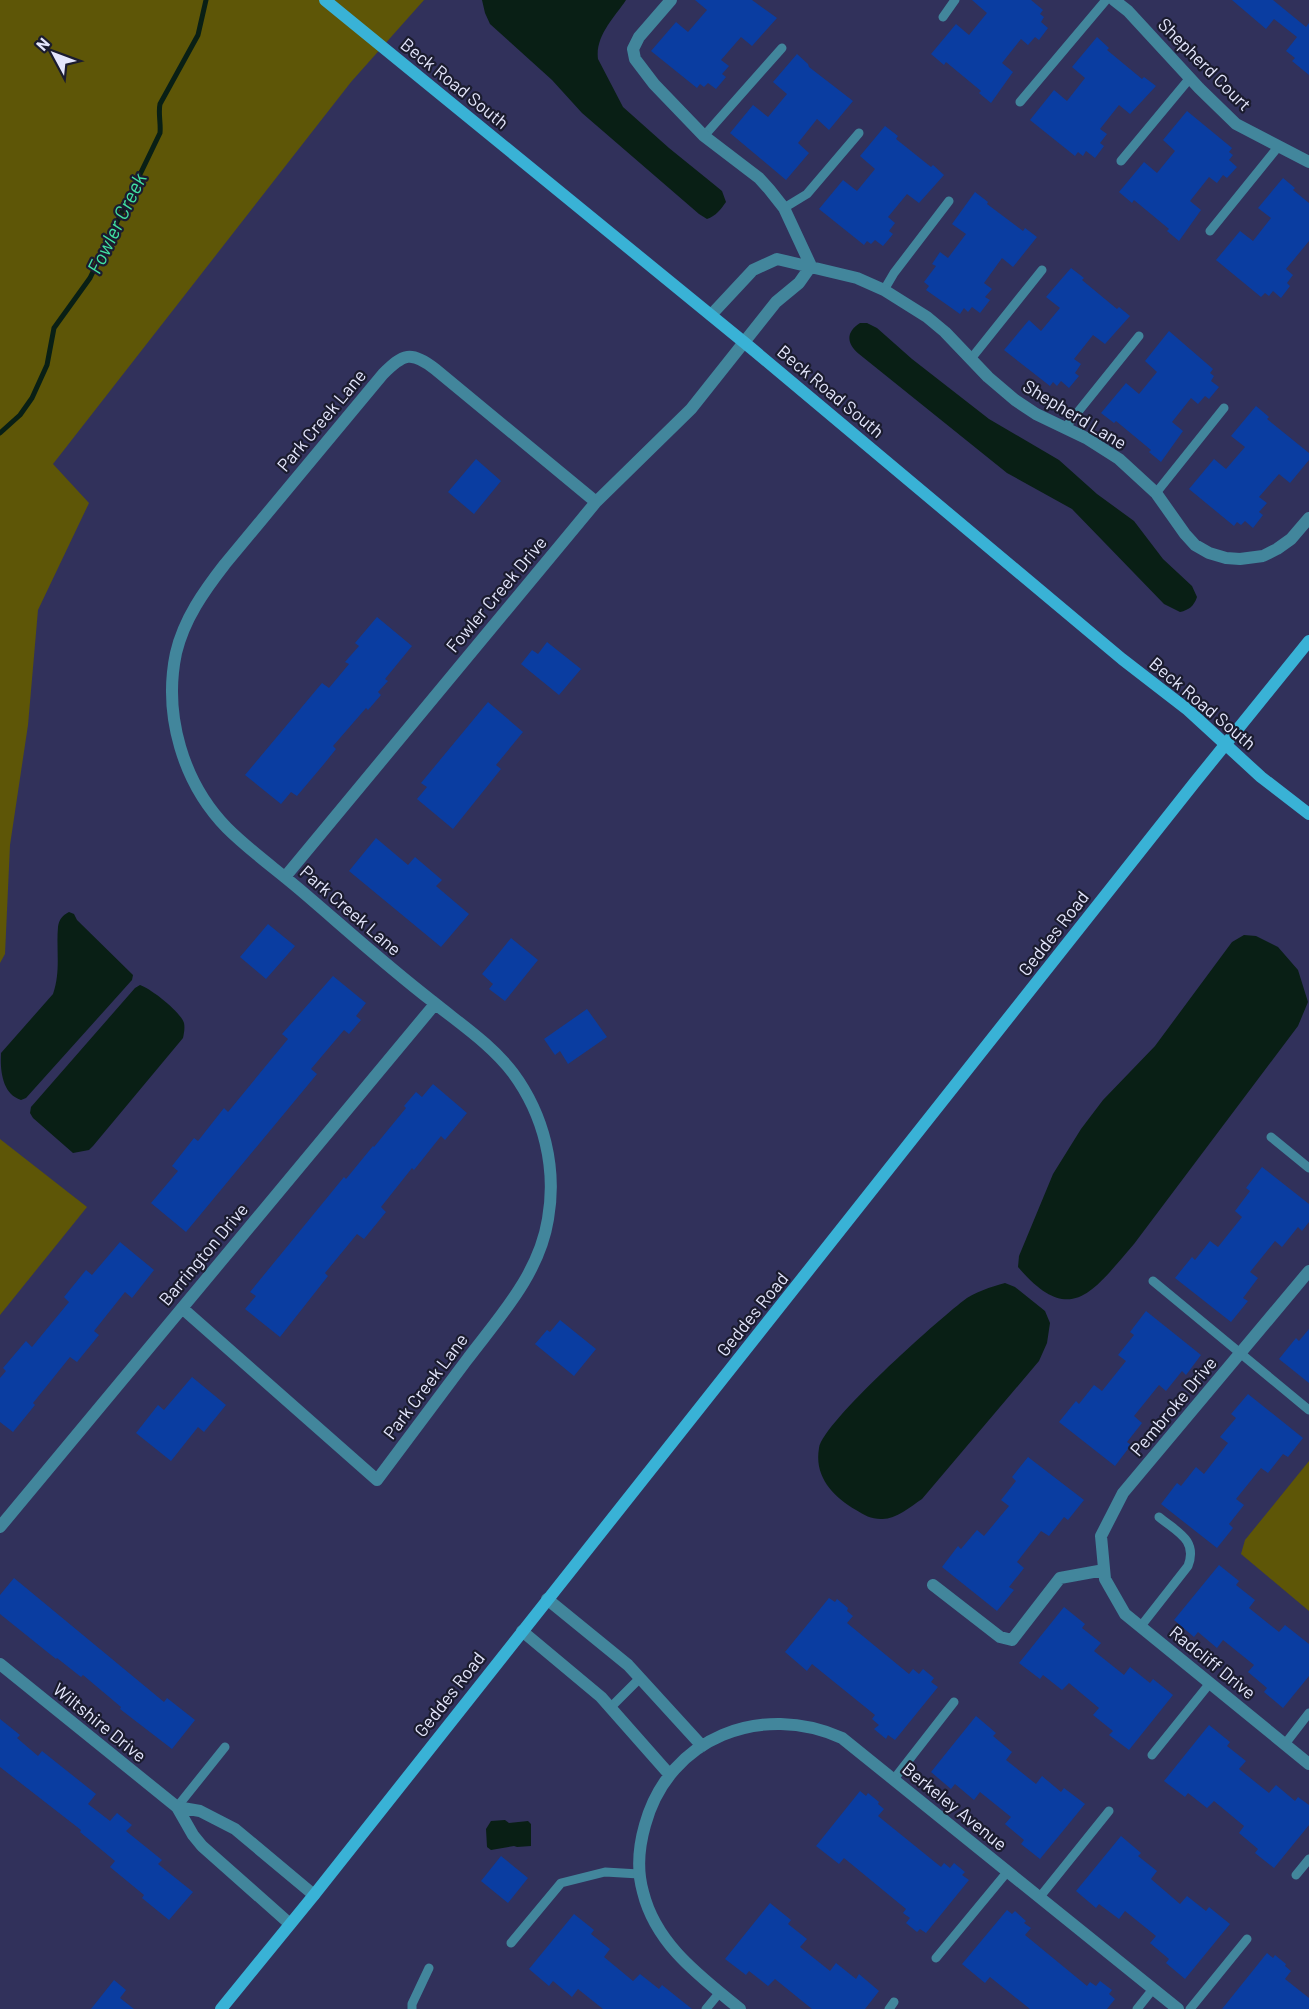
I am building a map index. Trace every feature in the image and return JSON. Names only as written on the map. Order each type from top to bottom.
[{"type":"main road","name":"Beck Road South","points":[[325,0],[744,342],[1122,659],[1188,710],[1261,777],[1309,814]]},
{"type":"main road","name":"Geddes Road","points":[[221,2009],[314,1895],[1309,641]]},
{"type":"street","points":[[671,0],[639,37],[633,49],[635,59],[669,101],[704,136],[759,178],[784,208],[811,266],[799,284],[776,302],[744,342]]},
{"type":"street","name":"Shepherd Court","points":[[1114,0],[1128,11],[1190,78],[1236,123],[1309,162]]},
{"type":"street","name":"Shepherd Lane","points":[[711,315],[753,270],[777,259],[857,278],[884,290],[927,317],[1015,400],[1036,414],[1119,459],[1156,494],[1195,545],[1209,553],[1240,559],[1263,556],[1291,538],[1309,518]]},
{"type":"street","name":"Fowler Creek Drive","points":[[285,877],[596,502],[691,409],[744,342]]},
{"type":"street","name":"Park Creek Lane","points":[[182,1308],[377,1480],[526,1281],[535,1264],[548,1219],[551,1194],[549,1154],[541,1127],[525,1092],[509,1068],[488,1045],[435,1004],[226,827],[194,783],[184,764],[172,693],[177,652],[193,610],[225,564],[383,374],[398,359],[410,355],[422,359],[435,369],[596,502]]},
{"type":"street","name":"Barrington Drive","points":[[0,1527],[435,1004]]},
{"type":"street","name":"Pembroke Drive","points":[[1105,1575],[1101,1536],[1123,1494],[1309,1271]]},
{"type":"street","points":[[933,1585],[1000,1637],[1012,1640],[1060,1578],[1105,1575]]},
{"type":"street","name":"Radcliff Drive","points":[[1105,1575],[1125,1614],[1309,1764]]},
{"type":"street","points":[[547,1599],[627,1665],[702,1746]]},
{"type":"street","points":[[522,1631],[558,1659],[611,1707],[669,1774]]},
{"type":"street","name":"Wiltshire Drive","points":[[0,1664],[177,1807],[202,1846],[290,1924]]},
{"type":"street","name":"Berkeley Avenue","points":[[639,1874],[642,1838],[647,1817],[669,1774],[682,1761],[702,1746],[720,1737],[759,1724],[812,1727],[842,1738],[1178,2009]]},
{"type":"street","name":"Wiltshire Drive","points":[[177,1807],[200,1811],[235,1829],[314,1895]]},
{"type":"street","points":[[639,1874],[648,1907],[658,1928],[676,1954],[740,2009]]},
{"type":"lane","points":[[943,17],[955,0]]},
{"type":"lane","points":[[1020,102],[1106,0]]},
{"type":"lane","points":[[704,136],[782,48]]},
{"type":"lane","points":[[1121,161],[1190,78]]},
{"type":"lane","points":[[784,208],[807,194],[859,133]]},
{"type":"lane","points":[[1210,231],[1278,147]]},
{"type":"lane","points":[[884,290],[894,273],[949,201]]},
{"type":"lane","points":[[970,360],[1042,270]]},
{"type":"lane","points":[[1065,428],[1139,336]]},
{"type":"lane","points":[[1156,494],[1224,408]]},
{"type":"lane","points":[[1271,1137],[1309,1168]]},
{"type":"lane","points":[[1153,1281],[1309,1410]]},
{"type":"lane","points":[[1141,1626],[1188,1566],[1192,1555],[1185,1538],[1159,1517]]},
{"type":"lane","points":[[611,1707],[640,1678]]},
{"type":"lane","points":[[1152,1755],[1210,1683]]},
{"type":"lane","points":[[894,1779],[954,1702]]},
{"type":"lane","points":[[1285,1744],[1309,1713]]},
{"type":"lane","points":[[177,1807],[225,1747]]},
{"type":"lane","points":[[1039,1898],[1109,1811]]},
{"type":"lane","points":[[1296,1875],[1309,1859]]},
{"type":"lane","points":[[936,1958],[1008,1871]]},
{"type":"lane","points":[[511,1943],[561,1883],[605,1872],[639,1874]]},
{"type":"lane","points":[[1190,2009],[1247,1939]]},
{"type":"lane","points":[[412,2009],[412,2004],[429,1968]]},
{"type":"lane","points":[[1137,2009],[1153,1989]]},
{"type":"lane","points":[[706,2009],[720,1992]]},
{"type":"shaded area","points":[[0,0],[424,0],[351,82],[53,464],[89,503],[38,610],[28,725],[10,845],[5,954],[0,963]]},
{"type":"shaded area","points":[[482,0],[626,0],[602,35],[598,59],[623,107],[722,191],[726,202],[720,210],[707,219],[699,214],[582,113],[552,80],[490,24]]},
{"type":"shaded area","points":[[860,323],[867,323],[877,328],[912,359],[989,419],[1059,460],[1097,494],[1134,521],[1163,559],[1192,586],[1197,597],[1193,605],[1180,612],[1164,604],[1072,509],[1007,473],[859,354],[849,338],[852,330]]},
{"type":"shaded area","points":[[69,912],[74,914],[77,920],[133,975],[132,980],[26,1098],[21,1100],[10,1093],[6,1087],[2,1074],[1,1053],[53,994],[58,969],[59,924]]},
{"type":"shaded area","points":[[1244,935],[1256,936],[1278,947],[1298,970],[1308,1002],[1298,1026],[1134,1244],[1106,1276],[1080,1296],[1067,1299],[1053,1296],[1037,1286],[1018,1267],[1019,1256],[1053,1174],[1081,1129],[1103,1100],[1155,1046],[1232,942]]},
{"type":"shaded area","points":[[140,985],[158,995],[182,1018],[183,1038],[93,1146],[89,1150],[73,1153],[33,1118],[30,1113],[31,1107]]},
{"type":"shaded area","points":[[0,1139],[87,1207],[0,1315]]},
{"type":"shaded area","points":[[1005,1283],[1015,1287],[1045,1311],[1050,1323],[1047,1343],[1039,1361],[922,1499],[886,1519],[868,1516],[848,1505],[827,1485],[819,1468],[819,1448],[826,1435],[840,1416],[883,1372],[950,1312],[972,1295]]},
{"type":"shaded area","points":[[1309,1461],[1309,1611],[1241,1554],[1245,1540]]},
{"type":"shaded area","points":[[505,1820],[509,1823],[528,1821],[531,1824],[531,1846],[491,1850],[487,1847],[486,1829],[491,1821]]},
{"type":"building","points":[[695,0],[752,0],[777,18],[752,46],[741,37],[721,60],[729,66],[722,74],[726,77],[716,89],[708,83],[704,87],[700,84],[697,88],[651,51],[676,22],[688,32],[707,10]]},
{"type":"building","points":[[972,0],[1031,0],[1043,10],[1040,14],[1044,17],[1041,22],[1048,28],[1039,40],[1035,37],[1028,45],[1021,39],[1002,63],[1013,72],[991,103],[979,93],[981,91],[946,62],[944,65],[931,54],[956,24],[969,35],[987,13]]},
{"type":"building","points":[[1232,0],[1273,0],[1306,27],[1309,23],[1309,75],[1292,61],[1295,58],[1286,51],[1297,37],[1274,19],[1266,29]]},
{"type":"building","points":[[1097,37],[1109,48],[1107,50],[1142,79],[1144,77],[1156,86],[1130,114],[1119,105],[1100,129],[1107,134],[1100,143],[1104,146],[1095,158],[1086,151],[1083,156],[1078,152],[1075,156],[1030,120],[1054,90],[1067,101],[1085,78],[1072,67]]},
{"type":"building","points":[[797,54],[809,67],[853,101],[829,130],[817,119],[798,143],[809,153],[786,180],[730,133],[753,105],[768,117],[787,94],[773,82]]},
{"type":"building","points":[[1187,111],[1232,148],[1229,152],[1233,155],[1229,160],[1237,167],[1227,178],[1223,175],[1217,183],[1209,177],[1190,201],[1201,210],[1179,241],[1167,231],[1169,229],[1134,200],[1132,203],[1119,192],[1144,162],[1157,173],[1175,151],[1163,140]]},
{"type":"building","points":[[885,126],[898,136],[896,139],[944,175],[919,203],[907,194],[888,217],[895,223],[889,231],[893,234],[883,246],[875,240],[871,244],[867,241],[864,245],[819,209],[843,180],[857,191],[875,169],[860,156]]},
{"type":"building","points":[[1283,178],[1309,203],[1309,241],[1286,269],[1293,275],[1287,283],[1290,286],[1281,298],[1273,291],[1269,296],[1265,293],[1261,297],[1216,260],[1240,231],[1253,241],[1271,218],[1258,208]]},
{"type":"building","points":[[975,192],[1023,231],[1025,228],[1037,237],[1013,267],[1002,258],[984,283],[992,289],[985,297],[990,300],[980,313],[972,307],[968,312],[964,308],[960,314],[926,290],[929,286],[924,282],[936,266],[932,264],[940,252],[948,258],[966,234],[952,224]]},
{"type":"building","points":[[1071,268],[1117,309],[1119,307],[1130,316],[1105,344],[1093,335],[1074,359],[1081,364],[1075,373],[1079,376],[1069,388],[1061,381],[1057,386],[1053,382],[1050,386],[1004,350],[1029,320],[1041,331],[1060,308],[1046,297]]},
{"type":"building","points":[[1169,331],[1213,369],[1210,373],[1214,376],[1211,381],[1219,387],[1209,399],[1205,396],[1198,404],[1191,398],[1172,422],[1183,431],[1161,462],[1149,452],[1151,450],[1116,421],[1114,423],[1101,413],[1126,383],[1139,394],[1157,372],[1145,361]]},
{"type":"building","points":[[1256,406],[1269,417],[1267,419],[1309,453],[1309,460],[1290,483],[1279,474],[1259,497],[1267,503],[1259,512],[1263,515],[1253,528],[1245,521],[1241,525],[1237,522],[1234,526],[1189,489],[1214,459],[1226,469],[1245,447],[1231,436]]},
{"type":"building","points":[[476,459],[501,481],[474,514],[448,492]]},
{"type":"building","points":[[377,617],[412,646],[385,679],[388,681],[378,692],[381,695],[368,710],[366,708],[333,746],[336,749],[324,764],[297,796],[291,792],[281,804],[245,775],[322,683],[329,688],[349,664],[345,662],[359,646],[355,643]]},
{"type":"building","points":[[547,642],[581,669],[559,695],[521,664],[532,650],[538,654]]},
{"type":"building","points":[[488,702],[523,732],[496,765],[501,769],[453,829],[417,799],[427,787],[421,783]]},
{"type":"building","points":[[376,838],[408,865],[415,857],[442,880],[436,886],[469,914],[441,947],[349,871]]},
{"type":"building","points":[[268,924],[295,946],[266,979],[240,957]]},
{"type":"building","points":[[511,938],[538,960],[505,1001],[489,989],[493,984],[482,974]]},
{"type":"building","points":[[333,976],[366,1003],[356,1016],[361,1020],[349,1034],[344,1030],[311,1069],[317,1074],[186,1232],[151,1203],[178,1171],[172,1166],[194,1138],[198,1141],[224,1108],[228,1112],[288,1039],[282,1034]]},
{"type":"building","points":[[587,1009],[607,1037],[568,1064],[560,1051],[555,1055],[544,1039]]},
{"type":"building","points":[[433,1084],[467,1113],[445,1140],[441,1136],[414,1170],[412,1168],[381,1207],[386,1212],[364,1239],[357,1234],[325,1273],[328,1276],[280,1337],[245,1309],[256,1296],[250,1292],[344,1177],[346,1179],[374,1147],[416,1092],[422,1097]]},
{"type":"building","points":[[1262,1167],[1309,1204],[1309,1222],[1302,1231],[1298,1227],[1282,1247],[1275,1241],[1250,1272],[1258,1278],[1243,1298],[1248,1301],[1231,1322],[1175,1278],[1192,1257],[1195,1260],[1210,1241],[1218,1247],[1242,1217],[1235,1211],[1250,1191],[1246,1188]]},
{"type":"building","points":[[120,1242],[154,1270],[132,1298],[125,1292],[94,1331],[99,1335],[77,1362],[70,1357],[13,1432],[0,1422],[0,1378],[6,1371],[3,1368],[26,1341],[32,1347],[69,1302],[64,1297],[86,1270],[92,1275]]},
{"type":"building","points":[[1146,1311],[1201,1355],[1186,1375],[1182,1371],[1166,1391],[1159,1385],[1134,1416],[1142,1423],[1127,1442],[1131,1445],[1115,1466],[1059,1422],[1076,1401],[1079,1404],[1094,1385],[1102,1391],[1126,1361],[1118,1355],[1134,1335],[1130,1332]]},
{"type":"building","points":[[560,1320],[596,1349],[574,1376],[535,1344]]},
{"type":"building","points":[[1309,1329],[1309,1383],[1279,1359],[1296,1338],[1299,1341]]},
{"type":"building","points":[[192,1377],[226,1405],[204,1432],[198,1427],[171,1461],[136,1433],[158,1405],[164,1410]]},
{"type":"building","points":[[1248,1394],[1303,1438],[1288,1457],[1283,1454],[1268,1473],[1261,1468],[1236,1499],[1244,1505],[1229,1524],[1233,1528],[1217,1548],[1161,1504],[1177,1483],[1181,1486],[1196,1467],[1204,1474],[1228,1443],[1220,1437],[1236,1418],[1231,1414]]},
{"type":"building","points":[[1028,1457],[1084,1500],[1068,1520],[1064,1517],[1049,1536],[1041,1531],[1017,1562],[1024,1568],[1009,1587],[1014,1590],[997,1611],[942,1567],[958,1546],[961,1549],[977,1530],[984,1536],[1009,1506],[1001,1500],[1016,1481],[1012,1477]]},
{"type":"building","points":[[1219,1565],[1239,1581],[1236,1585],[1255,1600],[1249,1608],[1279,1632],[1285,1625],[1309,1644],[1309,1676],[1283,1708],[1264,1692],[1267,1688],[1248,1672],[1254,1665],[1223,1640],[1217,1648],[1198,1632],[1194,1637],[1174,1620]]},
{"type":"building","points":[[14,1578],[164,1702],[167,1698],[195,1720],[172,1749],[120,1709],[121,1707],[83,1675],[81,1677],[56,1659],[0,1614],[0,1595]]},
{"type":"building","points":[[829,1598],[835,1602],[837,1599],[848,1608],[847,1611],[853,1616],[847,1623],[909,1674],[913,1669],[919,1674],[923,1669],[934,1678],[931,1682],[938,1687],[895,1740],[888,1735],[886,1739],[874,1729],[879,1725],[872,1719],[875,1715],[812,1664],[807,1671],[785,1652]]},
{"type":"building","points":[[1064,1607],[1085,1624],[1082,1628],[1101,1643],[1094,1651],[1124,1675],[1130,1667],[1150,1683],[1153,1679],[1173,1695],[1129,1750],[1109,1735],[1113,1731],[1093,1715],[1099,1708],[1069,1683],[1062,1690],[1043,1675],[1040,1679],[1019,1663]]},
{"type":"building","points":[[976,1716],[996,1733],[993,1736],[1012,1752],[1006,1760],[1036,1784],[1042,1776],[1061,1792],[1064,1788],[1085,1804],[1040,1859],[1021,1844],[1024,1840],[1005,1824],[1011,1817],[980,1792],[974,1800],[955,1784],[951,1789],[931,1772]]},
{"type":"building","points":[[0,1719],[20,1735],[17,1738],[38,1756],[42,1751],[96,1794],[88,1804],[110,1821],[117,1813],[132,1825],[126,1831],[162,1860],[158,1864],[193,1892],[169,1920],[142,1898],[144,1895],[110,1867],[115,1861],[80,1832],[81,1830],[0,1767]]},
{"type":"building","points":[[1209,1725],[1230,1742],[1227,1746],[1246,1761],[1239,1769],[1269,1793],[1276,1785],[1295,1801],[1298,1797],[1309,1805],[1309,1825],[1274,1868],[1255,1853],[1258,1849],[1239,1833],[1244,1826],[1214,1801],[1207,1808],[1188,1793],[1185,1797],[1164,1781]]},
{"type":"building","points":[[860,1791],[866,1796],[868,1793],[879,1802],[878,1804],[884,1809],[878,1816],[941,1867],[944,1863],[950,1868],[954,1863],[965,1872],[962,1875],[969,1880],[926,1933],[920,1929],[917,1932],[906,1923],[910,1918],[903,1913],[906,1909],[844,1858],[839,1864],[816,1846]]},
{"type":"building","points":[[1121,1836],[1141,1853],[1138,1856],[1157,1871],[1151,1879],[1180,1904],[1187,1896],[1206,1911],[1209,1907],[1230,1924],[1185,1979],[1166,1963],[1169,1959],[1150,1943],[1156,1936],[1125,1911],[1119,1919],[1099,1904],[1096,1908],[1076,1891]]},
{"type":"building","points":[[501,1856],[528,1878],[508,1903],[481,1881]]},
{"type":"building","points":[[770,1903],[791,1920],[788,1924],[807,1939],[800,1947],[830,1971],[836,1963],[856,1979],[859,1974],[879,1991],[865,2009],[812,2009],[775,1979],[768,1986],[749,1971],[746,1975],[725,1959]]},
{"type":"building","points":[[1007,1910],[1012,1914],[1015,1911],[1026,1921],[1024,1923],[1031,1928],[1025,1935],[1087,1986],[1090,1982],[1096,1986],[1100,1981],[1112,1990],[1109,1994],[1115,1999],[1107,2009],[1030,2009],[990,1977],[985,1983],[962,1964]]},
{"type":"building","points":[[574,1914],[594,1930],[591,1934],[610,1949],[604,1957],[633,1981],[640,1974],[659,1989],[662,1985],[692,2009],[603,2009],[578,1989],[572,1997],[553,1981],[549,1986],[529,1969]]},
{"type":"building","points":[[1267,1953],[1273,1958],[1275,1955],[1286,1964],[1285,1966],[1291,1971],[1285,1979],[1309,1998],[1309,2009],[1222,2009]]},
{"type":"building","points":[[114,1980],[126,1990],[120,1998],[134,2009],[91,2009]]},
{"type":"waterway","name":"Fowler Creek","points":[[0,433],[20,415],[32,398],[47,365],[54,328],[90,278],[160,133],[160,104],[198,35],[206,0]]}]
